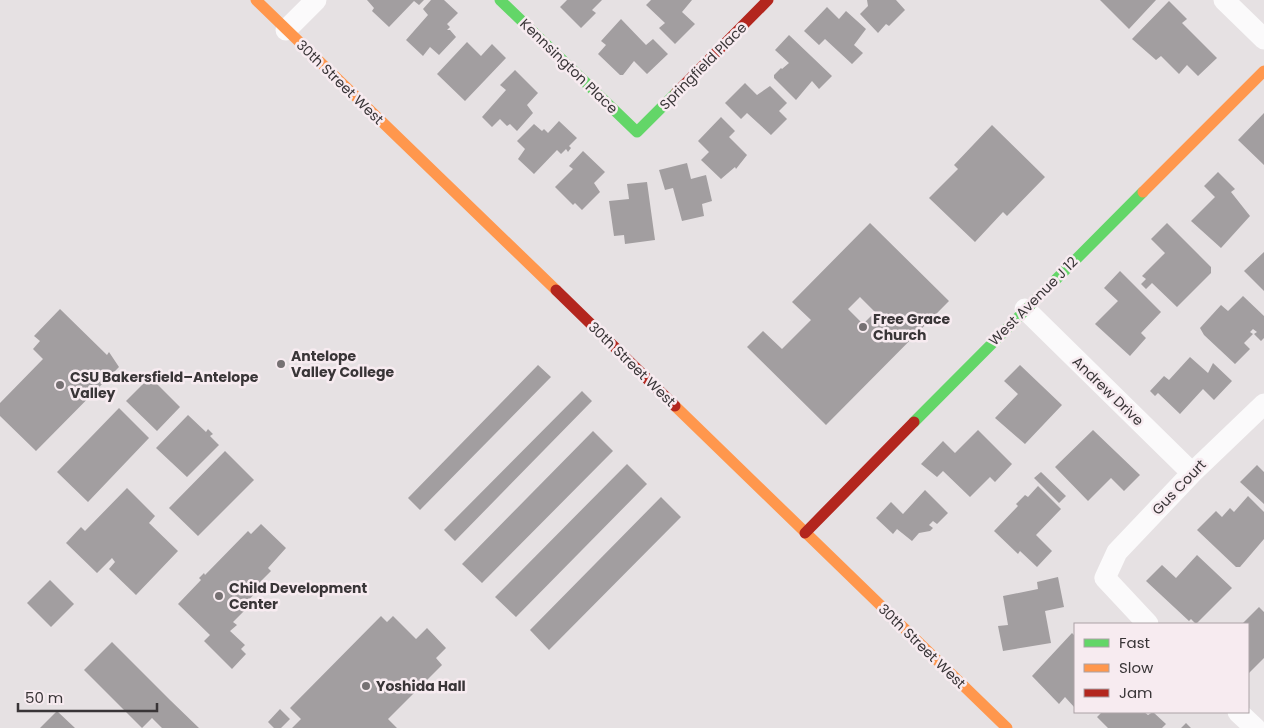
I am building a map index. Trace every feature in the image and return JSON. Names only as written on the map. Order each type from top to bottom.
[{"type":"main road","name":"30th Street West","points":[[256,0],[1007,728]]},
{"type":"main road","name":"Kennsington Place","points":[[500,0],[637,132]]},
{"type":"main road","name":"Springfield Place","points":[[637,132],[768,0]]},
{"type":"main road","name":"West Avenue J 12","points":[[805,533],[1025,309],[1264,71]]},
{"type":"street","points":[[286,30],[316,0]]},
{"type":"street","points":[[1224,0],[1264,39]]},
{"type":"street","name":"Andrew Drive","points":[[1025,309],[1192,473]]},
{"type":"street","name":"Gus Court","points":[[1147,623],[1105,578],[1117,552],[1192,473],[1264,404]]},
{"type":"street","points":[[1239,713],[1255,728]]},
{"type":"building","points":[[367,0],[424,0],[419,5],[414,1],[389,27],[372,11],[374,8]]},
{"type":"building","points":[[431,0],[444,0],[458,13],[447,24],[450,27],[447,30],[450,30],[456,37],[439,55],[430,47],[423,56],[406,40],[428,15],[423,9]]},
{"type":"building","points":[[567,0],[602,0],[592,10],[596,13],[581,28],[560,7]]},
{"type":"building","points":[[651,0],[692,0],[682,12],[695,24],[675,44],[659,28],[665,23],[646,5]]},
{"type":"building","points":[[867,0],[896,0],[905,10],[889,26],[886,24],[878,33],[860,14],[868,6]]},
{"type":"building","points":[[1100,0],[1156,0],[1129,29]]},
{"type":"building","points":[[1169,1],[1187,19],[1182,23],[1217,58],[1198,76],[1187,65],[1179,74],[1161,56],[1156,60],[1132,39]]},
{"type":"building","points":[[827,7],[839,19],[846,11],[866,29],[854,45],[863,53],[852,64],[825,39],[819,45],[804,31]]},
{"type":"building","points":[[621,19],[646,45],[653,39],[668,54],[647,74],[634,61],[623,75],[620,75],[598,54],[606,45],[601,41]]},
{"type":"building","points":[[789,35],[832,76],[819,89],[812,81],[796,100],[774,78],[774,75],[781,68],[789,63],[775,50]]},
{"type":"building","points":[[467,42],[481,56],[492,44],[506,58],[465,101],[437,74]]},
{"type":"building","points":[[515,70],[538,93],[527,105],[533,113],[517,131],[510,124],[507,126],[500,119],[492,127],[482,117],[506,90],[500,85]]},
{"type":"building","points":[[745,83],[757,95],[770,86],[787,103],[779,111],[787,119],[771,135],[747,113],[741,119],[725,103]]},
{"type":"building","points":[[1264,113],[1264,165],[1238,140]]},
{"type":"building","points":[[721,117],[735,131],[729,137],[747,155],[736,169],[735,167],[721,179],[701,160],[709,152],[698,141]]},
{"type":"building","points":[[559,121],[577,138],[569,146],[571,148],[568,152],[566,149],[561,154],[557,150],[534,174],[518,159],[525,149],[517,141],[534,124],[542,131],[544,129],[548,133]]},
{"type":"building","points":[[992,125],[1045,177],[1007,216],[1003,212],[975,242],[929,198],[958,169],[954,165]]},
{"type":"building","points":[[583,151],[605,172],[594,183],[600,192],[582,210],[575,203],[573,205],[555,187],[573,169],[569,166]]},
{"type":"building","points":[[687,163],[691,179],[706,175],[712,201],[702,204],[704,216],[682,221],[673,188],[665,190],[659,170]]},
{"type":"building","points":[[1218,172],[1235,189],[1231,192],[1250,216],[1221,248],[1191,221],[1215,197],[1204,186]]},
{"type":"building","points":[[647,182],[655,240],[625,244],[624,235],[614,236],[609,201],[629,199],[627,184]]},
{"type":"building","name":"Free Grace Church","points":[[870,223],[949,301],[826,425],[747,347],[763,331],[782,349],[811,320],[792,302]],"holes":[[[860,297],[875,312],[863,324],[848,309]]]},
{"type":"building","points":[[1167,223],[1211,267],[1211,273],[1177,307],[1152,283],[1146,289],[1141,284],[1146,279],[1142,276],[1165,253],[1151,239]]},
{"type":"building","points":[[1264,252],[1264,291],[1244,271]]},
{"type":"building","points":[[1120,271],[1161,312],[1141,333],[1146,338],[1130,356],[1095,324],[1118,301],[1104,288]]},
{"type":"building","points":[[1243,296],[1264,316],[1264,338],[1261,341],[1254,334],[1257,332],[1253,329],[1250,332],[1253,334],[1244,343],[1250,349],[1235,364],[1204,335],[1200,328],[1221,305],[1228,311]]},
{"type":"building","name":"CSU Bakersfield–Antelope Valley","points":[[60,309],[107,355],[109,352],[119,367],[36,451],[0,416],[0,403],[43,359],[33,349],[40,341],[34,336]]},
{"type":"building","points":[[1190,357],[1208,373],[1213,363],[1232,381],[1214,400],[1203,389],[1180,414],[1158,393],[1155,396],[1150,391],[1164,376],[1169,380]]},
{"type":"building","points":[[538,365],[551,377],[420,510],[408,498]]},
{"type":"building","points":[[1020,365],[1062,405],[1025,444],[995,418],[1018,394],[1004,381]]},
{"type":"building","points":[[150,377],[180,407],[157,431],[126,401]]},
{"type":"building","points":[[582,391],[592,401],[455,541],[444,530]]},
{"type":"building","points":[[119,408],[149,438],[88,502],[57,472]]},
{"type":"building","points":[[188,415],[206,432],[208,429],[213,434],[210,436],[219,445],[187,477],[156,448]]},
{"type":"building","points":[[978,430],[1012,464],[995,482],[990,477],[970,497],[943,471],[937,477],[921,464],[943,441],[955,453]]},
{"type":"building","points":[[1093,430],[1140,475],[1124,491],[1111,478],[1088,501],[1055,467]]},
{"type":"building","points":[[593,431],[613,451],[482,583],[462,564]]},
{"type":"building","points":[[225,451],[254,480],[198,536],[169,508]]},
{"type":"building","points":[[627,464],[647,484],[516,617],[495,597]]},
{"type":"building","points":[[1257,465],[1264,472],[1264,504],[1240,482]]},
{"type":"building","points":[[1041,472],[1066,496],[1059,503],[1034,478]]},
{"type":"building","points":[[1038,486],[1061,509],[1036,535],[1052,551],[1037,567],[1020,551],[1018,554],[994,531],[1018,506],[1016,504],[1025,495],[1028,497]]},
{"type":"building","points":[[127,488],[155,516],[149,523],[178,551],[136,595],[109,569],[115,562],[112,558],[97,573],[66,543],[81,527],[85,531]]},
{"type":"building","points":[[925,490],[948,513],[937,524],[933,521],[929,525],[933,528],[930,531],[919,533],[912,541],[897,529],[893,534],[876,518],[891,502],[903,514]]},
{"type":"building","points":[[1248,496],[1264,512],[1264,539],[1240,567],[1236,567],[1197,530],[1216,511],[1222,517],[1230,508],[1234,512]]},
{"type":"building","points":[[661,497],[681,517],[549,650],[530,630]]},
{"type":"building","name":"Child Development Center","points":[[261,524],[286,548],[268,568],[271,571],[256,586],[259,589],[245,604],[248,607],[233,622],[237,625],[230,631],[245,645],[241,649],[246,654],[232,669],[204,641],[210,635],[178,604],[201,580],[199,578],[204,573],[205,575],[248,531],[251,534]]},
{"type":"building","points":[[1197,555],[1232,588],[1195,623],[1191,619],[1189,621],[1146,581],[1162,565],[1176,578]]},
{"type":"building","points":[[1058,577],[1064,607],[1045,611],[1051,643],[1003,651],[998,626],[1008,625],[1003,596],[1038,589],[1037,582]]},
{"type":"building","points":[[50,580],[74,604],[51,627],[27,603]]},
{"type":"building","points":[[1259,607],[1264,612],[1264,658],[1249,673],[1249,623],[1243,623]]},
{"type":"building","name":"Yoshida Hall","points":[[381,616],[387,622],[393,616],[416,639],[427,628],[446,648],[436,658],[442,665],[388,719],[397,728],[292,728],[301,719],[290,708]]},
{"type":"building","points":[[1072,633],[1074,635],[1074,707],[1065,697],[1059,704],[1032,676]]},
{"type":"building","points":[[112,642],[199,728],[162,728],[152,718],[142,728],[84,670]]},
{"type":"building","points":[[280,709],[290,719],[281,728],[274,728],[268,722]]},
{"type":"building","points":[[57,711],[75,728],[40,728]]},
{"type":"building","points":[[1101,713],[1145,713],[1148,715],[1154,713],[1166,724],[1162,728],[1108,728],[1097,717]]},
{"type":"building","points":[[1186,723],[1191,728],[1181,728]]},
{"type":"traffic: fast","points":[[500,0],[637,132],[676,93]]},
{"type":"traffic: fast","points":[[914,422],[1143,192]]},
{"type":"traffic: slow","points":[[256,0],[556,290]]},
{"type":"traffic: slow","points":[[1143,192],[1264,71]]},
{"type":"traffic: slow","points":[[675,406],[1007,728]]},
{"type":"traffic: jam","points":[[676,93],[768,0]]},
{"type":"traffic: jam","points":[[556,290],[675,406]]},
{"type":"traffic: jam","points":[[805,533],[914,422]]},
{"type":"place","name":"Free Grace Church","points":[[863,327]]},
{"type":"place","name":"Antelope Valley College","points":[[281,364]]},
{"type":"place","name":"CSU Bakersfield–Antelope Valley","points":[[60,385]]},
{"type":"place","name":"Child Development Center","points":[[219,596]]},
{"type":"place","name":"Yoshida Hall","points":[[366,686]]}]
